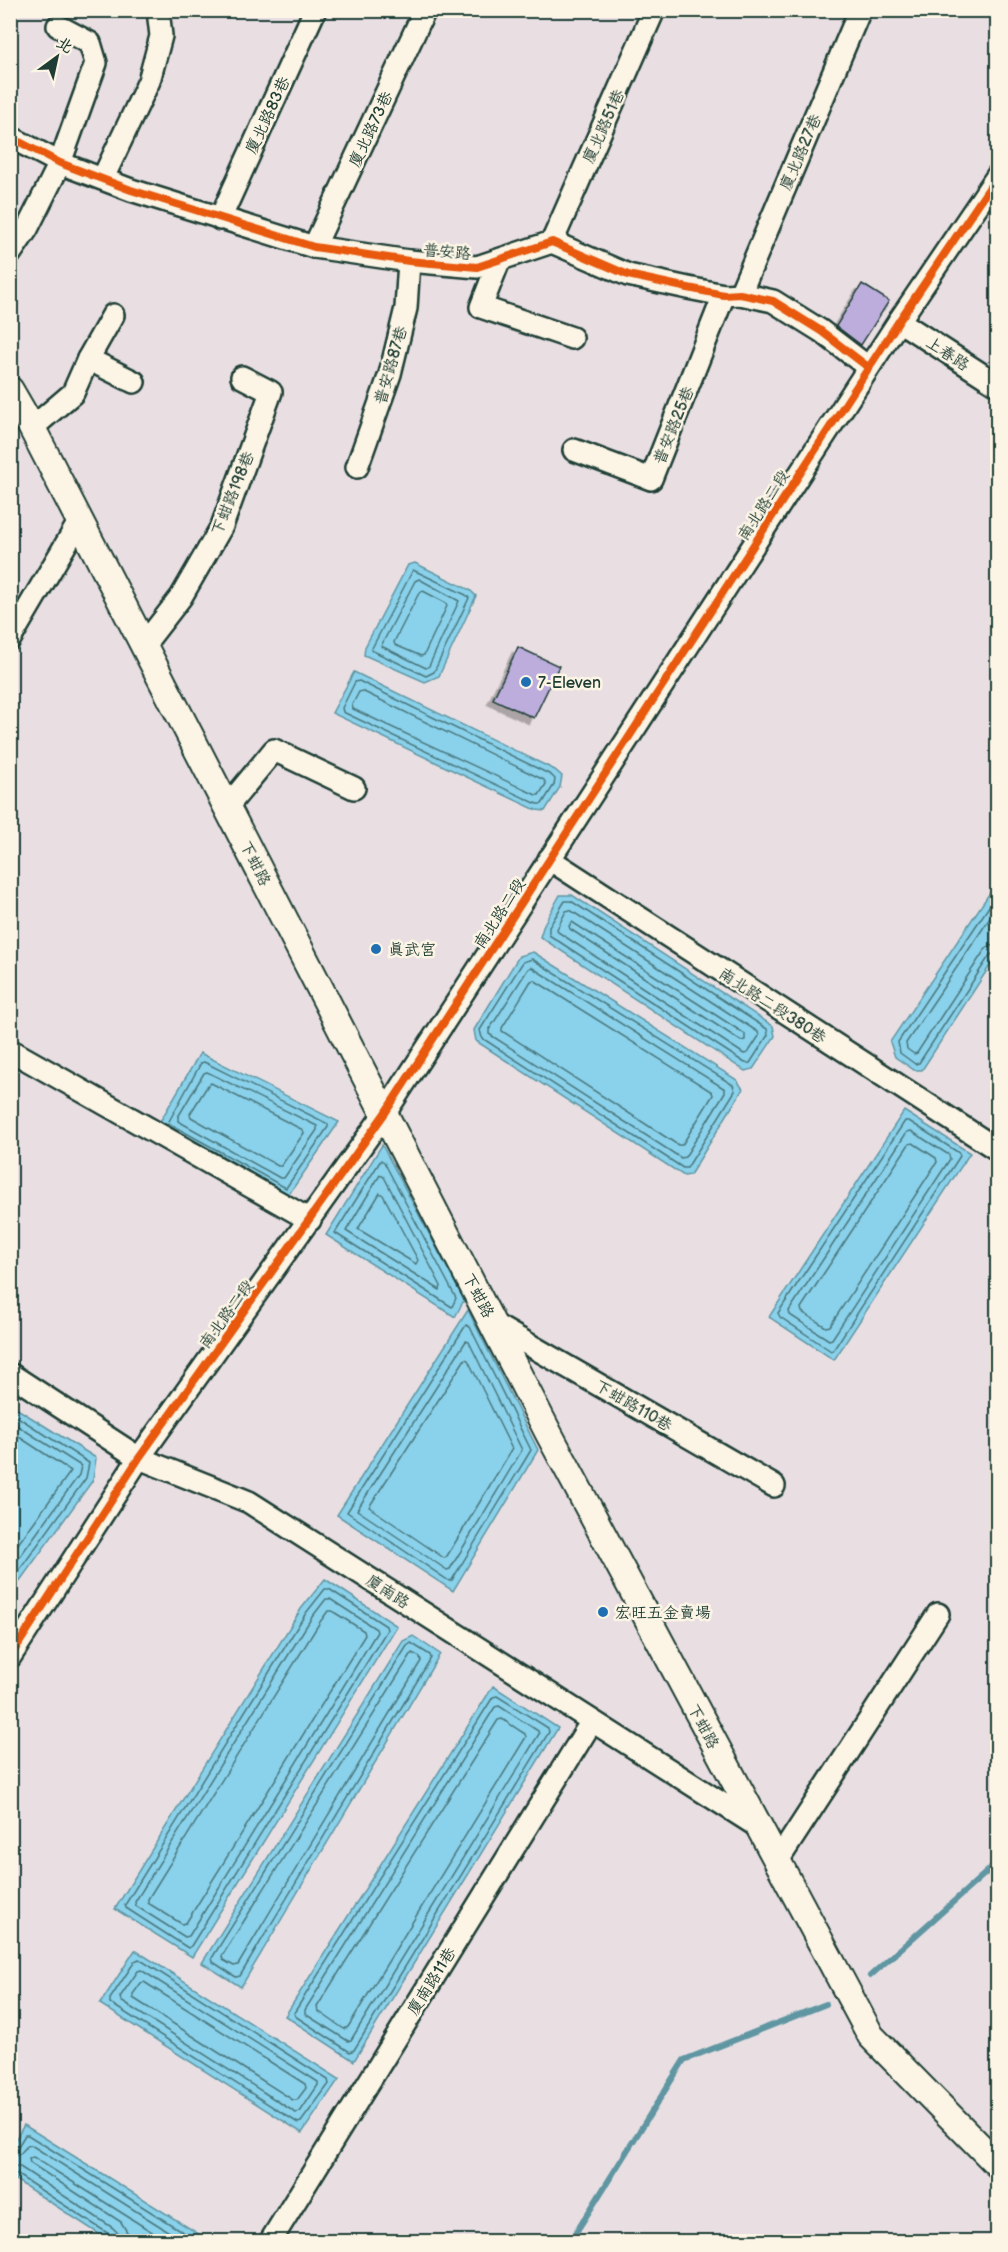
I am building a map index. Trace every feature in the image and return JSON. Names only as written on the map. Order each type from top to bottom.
[{"type":"main road","name":"下蚶路","points":[[10,390],[32,428],[549,1434],[871,2036],[998,2165]]},
{"type":"street","points":[[103,178],[149,81],[161,36],[158,10]]},
{"type":"street","name":"廈北路83巷","points":[[220,219],[315,10]]},
{"type":"street","name":"廈北路73巷","points":[[314,247],[425,10]]},
{"type":"street","name":"廈北路51巷","points":[[552,242],[654,10]]},
{"type":"street","name":"廈北路27巷","points":[[732,294],[860,10]]},
{"type":"street","points":[[10,254],[27,229],[60,162],[96,63],[90,44],[58,26]]},
{"type":"street","name":"普安路","points":[[10,137],[60,162],[131,190],[314,247],[409,261],[477,267],[552,242]]},
{"type":"street","name":"南北路二段","points":[[10,1658],[139,1458],[385,1113],[868,367],[998,175]]},
{"type":"street","points":[[552,242],[628,275],[772,301],[821,331],[868,367]]},
{"type":"street","name":"普安路87巷","points":[[357,467],[390,374],[406,308],[409,261]]},
{"type":"street","points":[[499,261],[481,307],[572,338]]},
{"type":"street","name":"普安路25巷","points":[[574,450],[651,479],[732,294]]},
{"type":"street","points":[[32,428],[73,393],[88,358],[114,315]]},
{"type":"street","name":"上春路","points":[[899,321],[998,385]]},
{"type":"street","points":[[88,358],[134,382]]},
{"type":"street","name":"下蚶路198巷","points":[[143,646],[181,597],[222,526],[271,392],[242,377]]},
{"type":"street","points":[[10,639],[79,522]]},
{"type":"street","points":[[227,807],[274,750],[354,788]]},
{"type":"street","name":"南北路二段380巷","points":[[549,860],[998,1150]]},
{"type":"street","points":[[10,1050],[310,1220]]},
{"type":"street","name":"下蚶路110巷","points":[[495,1325],[774,1486]]},
{"type":"street","name":"廈南路","points":[[10,1374],[139,1458],[249,1502],[757,1826]]},
{"type":"street","points":[[777,1862],[938,1614]]},
{"type":"street","name":"廈南路11巷","points":[[270,2241],[592,1720]]},
{"type":"water","points":[[415,563],[470,590],[476,596],[439,676],[425,682],[364,655],[365,647],[408,565]]},
{"type":"water","points":[[354,672],[555,770],[562,776],[560,787],[545,811],[536,810],[332,713]]},
{"type":"water","points":[[997,882],[997,955],[922,1070],[914,1070],[895,1057],[890,1042]]},
{"type":"water","points":[[560,895],[572,895],[773,1026],[775,1036],[753,1069],[745,1071],[540,937],[544,924]]},
{"type":"water","points":[[533,952],[737,1080],[743,1089],[690,1175],[684,1176],[476,1041],[474,1030],[519,956]]},
{"type":"water","points":[[200,1053],[339,1122],[287,1197],[158,1125]]},
{"type":"water","points":[[904,1111],[970,1153],[834,1360],[769,1317]]},
{"type":"water","points":[[382,1145],[464,1300],[455,1317],[326,1235]]},
{"type":"water","points":[[468,1310],[538,1450],[453,1591],[337,1515]]},
{"type":"water","points":[[11,1405],[96,1458],[93,1480],[11,1593]]},
{"type":"water","points":[[325,1579],[397,1626],[192,1957],[115,1909],[301,1609]]},
{"type":"water","points":[[413,1636],[440,1654],[241,1987],[202,1963],[403,1641]]},
{"type":"water","points":[[493,1686],[558,1728],[354,2061],[285,2016]]},
{"type":"water","points":[[135,1950],[339,2079],[302,2133],[100,2004]]},
{"type":"water","points":[[24,2125],[210,2241],[110,2241],[11,2177],[11,2147]]},
{"type":"building","points":[[862,284],[889,301],[861,345],[836,326]]},
{"type":"building","name":"7-Eleven","points":[[518,647],[559,666],[534,718],[493,699]]},
{"type":"waterway","points":[[870,1976],[998,1862]]},
{"type":"waterway","points":[[570,2242],[684,2060],[826,2004]]},
{"type":"cycle path","points":[[10,137],[60,163],[131,190],[314,247],[409,261],[477,267],[552,242],[628,275],[724,295],[740,294],[773,301],[821,331],[868,367]]},
{"type":"cycle path","points":[[10,1657],[139,1458],[385,1113],[899,321],[998,175]]},
{"type":"place","name":"7-Eleven","points":[[526,682]]},
{"type":"place","name":"真武宮","points":[[376,949]]},
{"type":"place","name":"宏旺五金賣場","points":[[603,1612]]}]
